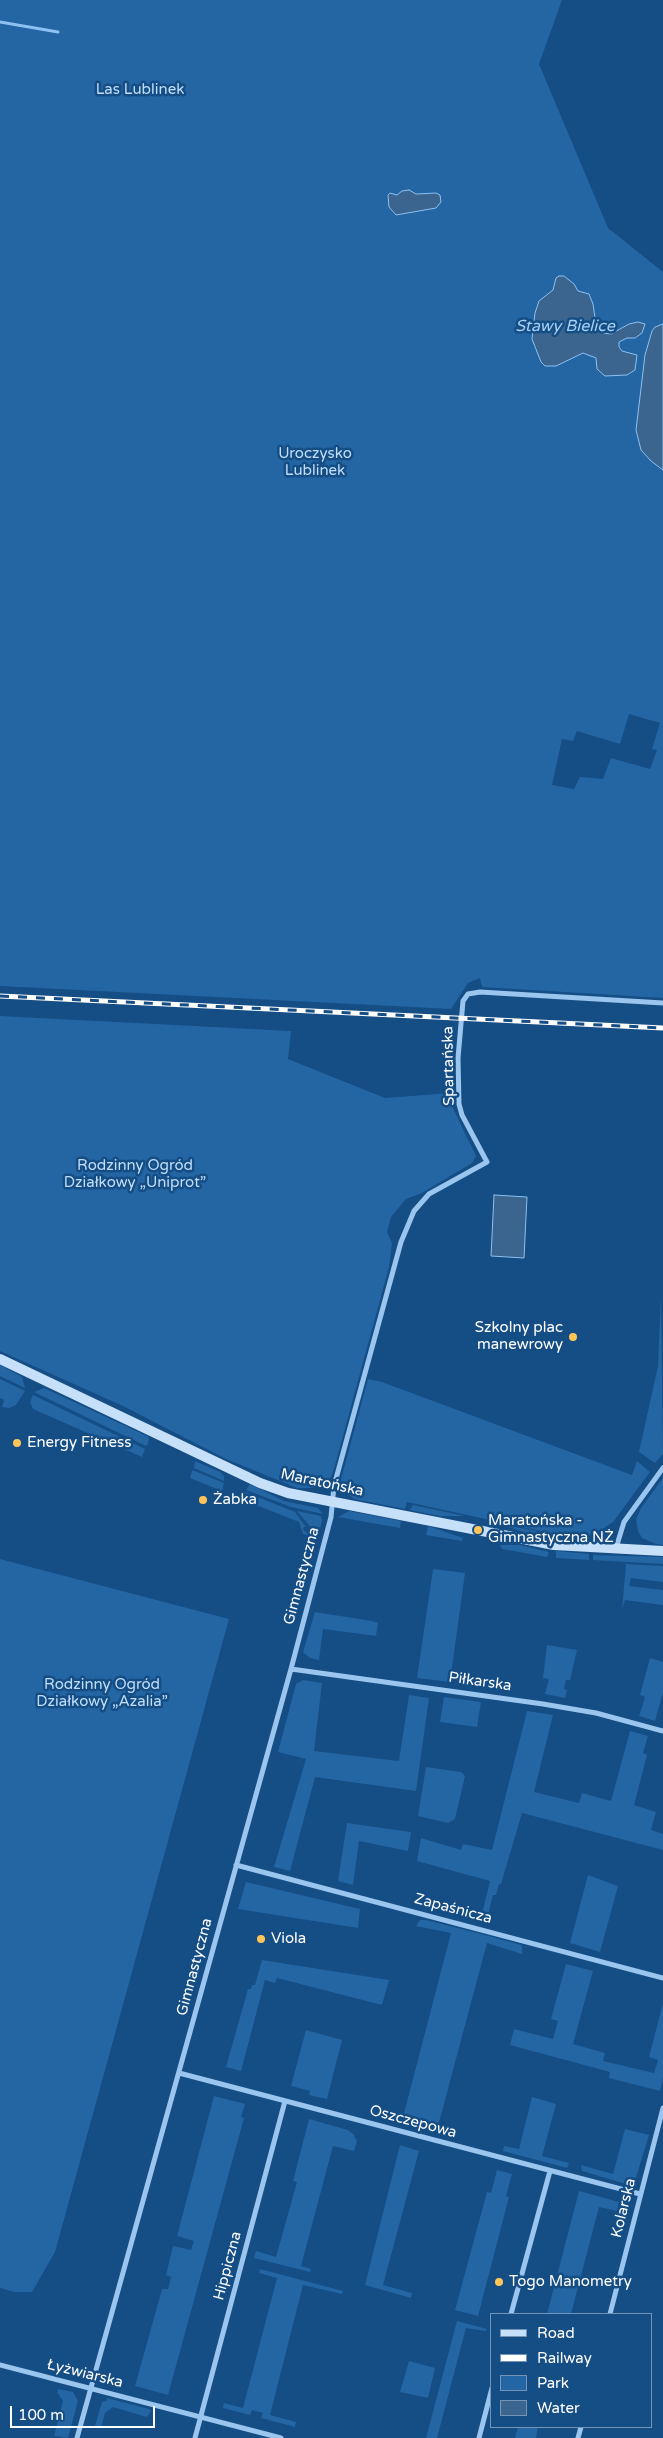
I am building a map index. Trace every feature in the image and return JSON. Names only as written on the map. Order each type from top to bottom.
[{"type":"main road","name":"Maratońska","points":[[0,1359],[270,1487],[288,1493],[526,1541],[554,1545],[663,1551]]},
{"type":"street","name":"Spartańska","points":[[334,1486],[409,1220],[419,1204],[436,1188],[487,1162],[462,1115],[459,1104],[460,1032],[462,1008],[466,997],[473,992],[484,992],[663,1003]]},
{"type":"street","points":[[616,1549],[624,1522],[663,1468]]},
{"type":"street","name":"Gimnastyczna","points":[[77,2438],[291,1669],[331,1517],[334,1486]]},
{"type":"street","name":"Piłkarska","points":[[291,1669],[543,1704],[596,1713],[663,1731]]},
{"type":"street","name":"Zapaśnicza","points":[[236,1865],[663,1978]]},
{"type":"street","name":"Oszczepowa","points":[[179,2073],[640,2194]]},
{"type":"street","name":"Hippiczna","points":[[195,2438],[285,2101]]},
{"type":"street","name":"Kolarska","points":[[610,2313],[663,2108]]},
{"type":"street","points":[[511,2313],[550,2171]]},
{"type":"street","name":"Łyżwiarska","points":[[0,2365],[280,2438]]},
{"type":"street","points":[[478,2438],[490,2395]]},
{"type":"green space","name":"Uroczysko Lublinek","points":[[0,0],[562,0],[539,64],[608,228],[663,272],[663,998],[482,987],[480,978],[468,983],[451,1009],[0,986]],"holes":[[[629,714],[660,723],[652,749],[657,750],[650,769],[611,758],[603,779],[580,777],[574,789],[552,785],[562,739],[573,741],[577,731],[620,744]]]},
{"type":"green space","name":"Rodzinny Ogród Działkowy „Uniprot”","points":[[0,1016],[291,1031],[288,1059],[385,1098],[451,1093],[451,1104],[476,1156],[472,1163],[422,1193],[406,1199],[391,1217],[387,1232],[392,1243],[389,1267],[334,1469],[331,1477],[323,1484],[313,1488],[297,1488],[226,1459],[123,1406],[0,1351]]},
{"type":"green space","points":[[661,1296],[663,1454],[655,1463],[639,1452],[658,1366]]},
{"type":"green space","points":[[0,1365],[22,1377],[25,1388],[0,1376]]},
{"type":"green space","points":[[0,1379],[25,1391],[16,1405],[9,1408],[2,1407],[4,1400],[0,1398]]},
{"type":"green space","points":[[368,1379],[382,1382],[632,1475],[637,1461],[650,1472],[613,1522],[586,1537],[559,1535],[407,1502],[405,1509],[354,1499],[344,1491],[341,1479]]},
{"type":"green space","points":[[44,1388],[149,1437],[148,1444],[146,1446],[34,1392]]},
{"type":"green space","points":[[33,1395],[145,1449],[142,1457],[33,1409],[30,1402]]},
{"type":"green space","points":[[195,1461],[220,1472],[224,1476],[224,1481],[194,1468]]},
{"type":"green space","points":[[192,1470],[224,1483],[222,1491],[190,1478]]},
{"type":"green space","points":[[663,1478],[663,1545],[642,1538],[638,1531],[636,1519],[641,1508]]},
{"type":"green space","points":[[250,1484],[284,1501],[318,1508],[323,1514],[291,1507],[246,1490]]},
{"type":"green space","points":[[245,1492],[295,1512],[306,1527],[303,1530],[312,1536],[303,1534],[299,1522],[241,1499]]},
{"type":"green space","points":[[413,1505],[465,1516],[440,1516],[410,1510]]},
{"type":"green space","points":[[297,1511],[321,1516],[322,1521],[318,1536]]},
{"type":"green space","points":[[349,1511],[401,1521],[400,1528],[338,1517]]},
{"type":"green space","points":[[500,1524],[552,1534],[552,1539],[537,1537]]},
{"type":"green space","points":[[428,1526],[463,1538],[462,1541],[426,1535]]},
{"type":"green space","points":[[500,1545],[520,1545],[549,1552],[547,1557],[502,1549]]},
{"type":"green space","points":[[556,1551],[589,1554],[589,1560],[556,1558]]},
{"type":"green space","points":[[593,1555],[663,1557],[663,1564],[593,1560]]},
{"type":"green space","name":"Rodzinny Ogród Działkowy „Azalia”","points":[[0,1559],[229,1619],[55,2252],[32,2292],[14,2292],[0,2288]]},
{"type":"green space","points":[[626,1564],[663,1566],[663,1582],[631,1578],[629,1586],[663,1590],[663,1605],[625,1600],[622,1610]]},
{"type":"green space","points":[[433,1569],[465,1573],[450,1682],[417,1678]]},
{"type":"green space","points":[[315,1612],[378,1623],[376,1636],[323,1629],[319,1660],[310,1658],[303,1652]]},
{"type":"green space","points":[[547,1645],[577,1650],[570,1680],[566,1680],[564,1689],[567,1690],[565,1698],[545,1694],[549,1679],[543,1678]]},
{"type":"green space","points":[[650,1658],[663,1662],[663,1692],[655,1721],[639,1716],[645,1697],[640,1695]]},
{"type":"green space","points":[[303,1680],[322,1683],[314,1751],[399,1761],[409,1695],[429,1698],[416,1791],[315,1777],[290,1871],[274,1867],[306,1759],[278,1752],[296,1684]]},
{"type":"green space","points":[[444,1697],[481,1702],[477,1727],[440,1722]]},
{"type":"green space","points":[[527,1711],[553,1715],[534,1792],[579,1803],[582,1793],[611,1801],[630,1731],[648,1736],[643,1753],[647,1755],[634,1805],[656,1812],[651,1830],[663,1834],[663,1850],[522,1813],[501,1884],[499,1884],[496,1895],[493,1895],[487,1919],[481,1918],[490,1881],[417,1861],[421,1838],[461,1850],[463,1844],[492,1850]]},
{"type":"green space","points":[[426,1767],[461,1772],[465,1776],[455,1819],[448,1823],[418,1816]]},
{"type":"green space","points":[[347,1823],[411,1832],[408,1851],[359,1841],[353,1885],[338,1881]]},
{"type":"green space","points":[[588,1875],[618,1886],[600,1952],[570,1943]]},
{"type":"green space","points":[[246,1882],[360,1909],[358,1928],[238,1909]]},
{"type":"green space","points":[[420,1920],[489,1936],[521,1945],[522,1948],[522,1954],[487,1943],[437,2130],[402,2121],[451,1933],[416,1926]]},
{"type":"green space","points":[[262,1960],[389,1980],[382,2005],[277,1978],[275,1983],[265,1980],[241,2071],[226,2067],[248,1989],[255,1985]]},
{"type":"green space","points":[[566,1964],[593,1971],[573,2044],[605,2053],[603,2061],[654,2073],[658,2060],[649,2057],[663,2003],[663,2078],[660,2091],[609,2078],[610,2072],[510,2045],[514,2029],[553,2039],[558,2021],[551,2019]]},
{"type":"green space","points":[[306,2030],[342,2040],[327,2099],[309,2095],[310,2091],[291,2086]]},
{"type":"green space","points":[[214,2096],[245,2104],[241,2117],[244,2118],[168,2395],[135,2386],[162,2289],[168,2289],[171,2277],[166,2275],[173,2246],[191,2250],[194,2241],[177,2236]]},
{"type":"green space","points":[[532,2097],[556,2104],[542,2156],[569,2163],[567,2168],[503,2151],[504,2146],[519,2149]]},
{"type":"green space","points":[[309,2119],[348,2130],[357,2141],[354,2151],[333,2146],[301,2266],[311,2269],[310,2272],[254,2258],[256,2251],[276,2257],[297,2182],[293,2181]]},
{"type":"green space","points":[[625,2129],[649,2135],[635,2181],[626,2184],[582,2171],[581,2165],[613,2174]]},
{"type":"green space","points":[[400,2145],[419,2151],[383,2285],[412,2293],[411,2298],[365,2285]]},
{"type":"green space","points":[[497,2170],[512,2174],[506,2196],[509,2197],[478,2316],[455,2310],[487,2192],[491,2193]]},
{"type":"green space","points":[[579,2191],[619,2202],[617,2211],[599,2207],[571,2313],[547,2313]]},
{"type":"green space","points":[[260,2269],[343,2291],[342,2294],[303,2285],[270,2415],[296,2422],[295,2427],[261,2418],[263,2413],[252,2410],[250,2415],[223,2408],[224,2403],[243,2408],[277,2278],[259,2273]]},
{"type":"green space","points":[[457,2321],[487,2329],[486,2331],[466,2328],[437,2438],[426,2438]]},
{"type":"green space","points":[[409,2361],[435,2368],[428,2398],[400,2392]]},
{"type":"green space","points":[[58,2389],[73,2392],[78,2401],[68,2438],[54,2436],[63,2401],[57,2392]]},
{"type":"green space","points":[[107,2398],[151,2411],[147,2417],[113,2407],[105,2413],[101,2428],[95,2426],[102,2402],[106,2401]]},
{"type":"green space","points":[[518,2428],[538,2428],[536,2438],[515,2438]]},
{"type":"water","points":[[409,190],[416,194],[436,193],[440,195],[441,202],[436,208],[396,215],[389,207],[388,195],[390,193],[397,195],[402,191]]},
{"type":"water","name":"Stawy Bielice","points":[[564,276],[574,284],[578,291],[589,294],[593,304],[596,325],[603,333],[611,334],[629,324],[638,322],[645,324],[642,333],[635,338],[627,338],[619,342],[619,347],[622,351],[637,355],[635,370],[627,375],[605,376],[597,369],[596,358],[583,353],[556,366],[545,366],[541,362],[532,339],[535,313],[539,301],[553,290],[556,278]]},
{"type":"water","name":"Stawy Bielice","points":[[663,324],[663,470],[641,450],[636,430],[645,355],[652,331],[655,327]]},
{"type":"water","points":[[494,1195],[527,1197],[524,1258],[491,1256]]},
{"type":"waterway","points":[[0,22],[58,32]]},
{"type":"railway","points":[[0,996],[663,1028]]},
{"type":"place","name":"Szkolny plac manewrowy","points":[[573,1337]]},
{"type":"place","name":"Energy Fitness","points":[[17,1443]]},
{"type":"place","name":"Żabka","points":[[203,1500]]},
{"type":"place","name":"Maratońska - Gimnastyczna NŻ","points":[[478,1530]]},
{"type":"place","name":"Viola","points":[[261,1939]]},
{"type":"place","name":"Togo Manometry","points":[[499,2282]]},
{"type":"park label","name":"Las Lublinek","points":[[140,90]]}]
